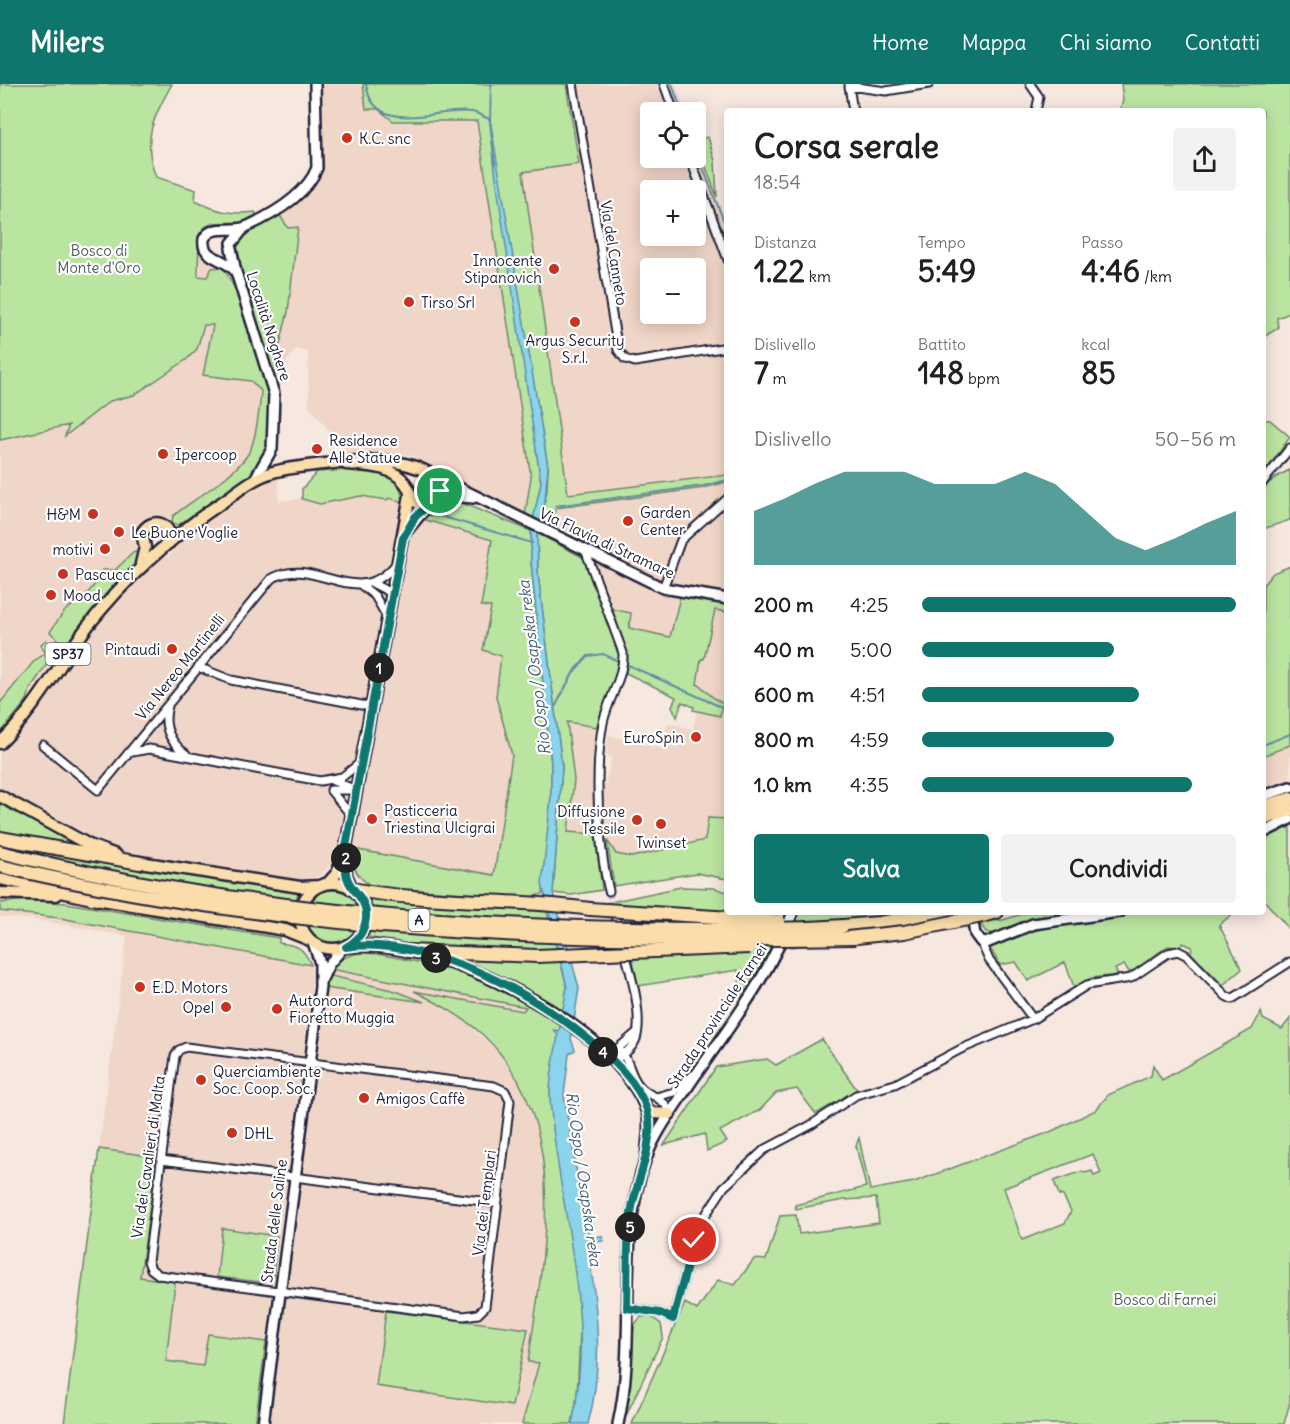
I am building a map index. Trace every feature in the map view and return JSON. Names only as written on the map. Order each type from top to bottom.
[{"type":"highway","points":[[1266,806],[1290,799]]},
{"type":"highway","points":[[1266,818],[1290,810]]},
{"type":"highway","points":[[0,838],[140,864]]},
{"type":"highway","name":"A","points":[[0,852],[87,872],[209,892],[408,919],[541,927],[732,929],[843,926],[928,915]]},
{"type":"highway","name":"A","points":[[0,867],[246,911],[412,930],[545,938],[855,938],[904,932],[972,915]]},
{"type":"highway","points":[[0,878],[96,898]]},
{"type":"highway","points":[[352,889],[437,898],[554,904],[590,909],[843,926]]},
{"type":"highway","points":[[408,951],[537,956],[732,948],[855,938]]},
{"type":"main road","points":[[236,272],[220,258],[208,255],[203,243],[209,232],[245,227],[279,208],[312,180],[317,168],[315,84]]},
{"type":"main road","points":[[220,258],[227,255],[245,227]]},
{"type":"main road","points":[[223,230],[229,236],[232,246]]},
{"type":"main road","name":"Località Noghere","points":[[232,246],[236,272],[274,394],[272,449],[255,479]]},
{"type":"main road","name":"Località Noghere","points":[[272,449],[282,470]]},
{"type":"main road","name":"Via Flavia di Stramare","points":[[0,743],[31,709],[103,606],[139,567],[189,525],[255,479],[282,470],[392,461],[411,465],[663,588],[724,598]]},
{"type":"main road","name":"Via Flavia di Stramare","points":[[345,464],[386,469],[398,475],[418,502],[431,502],[450,496],[481,500]]},
{"type":"main road","points":[[311,941],[300,921],[301,908],[312,891],[324,885],[337,873],[345,852],[393,594],[412,477],[430,474],[440,491],[415,517],[403,538]]},
{"type":"main road","name":"Via Flavia di Stramare","points":[[139,567],[145,546],[142,537],[148,525],[157,522],[168,530],[189,525]]},
{"type":"main road","points":[[168,530],[169,543]]},
{"type":"main road","points":[[145,546],[158,551]]},
{"type":"main road","points":[[1266,795],[1290,788]]},
{"type":"main road","points":[[0,796],[89,844],[140,864],[300,887],[339,884],[352,889]]},
{"type":"main road","points":[[1266,831],[1290,819]]},
{"type":"main road","points":[[345,852],[346,875],[352,889],[362,900],[366,923],[359,938],[345,947]]},
{"type":"main road","points":[[0,893],[32,892],[96,898],[285,930],[327,949],[366,945],[408,951],[439,959],[495,979],[550,1012],[586,1037],[612,1060],[629,1080],[645,1107],[649,1120],[647,1155]]},
{"type":"main road","name":"Strada provinciale Farnei","points":[[618,1424],[625,1371],[631,1214],[647,1155],[670,1114],[773,960],[792,915]]},
{"type":"main road","points":[[976,915],[975,934],[981,942],[991,942],[1033,924],[1098,915]]},
{"type":"main road","name":"Strada delle Saline","points":[[263,1424],[320,987],[320,963],[311,941]]},
{"type":"main road","name":"Strada delle Saline","points":[[320,987],[327,967],[345,947]]},
{"type":"main road","points":[[645,1107],[652,1113],[670,1114]]},
{"type":"street","name":"Via del Canneto","points":[[573,84],[618,350],[625,359],[635,362],[724,347]]},
{"type":"street","points":[[664,84],[670,102]]},
{"type":"street","points":[[853,108],[849,86],[886,91],[929,84]]},
{"type":"street","points":[[1030,84],[1039,97],[1037,108]]},
{"type":"street","points":[[694,168],[724,249]]},
{"type":"street","points":[[1266,478],[1290,448]]},
{"type":"street","points":[[663,588],[681,540],[724,502]]},
{"type":"street","points":[[586,552],[623,653],[622,670],[606,709],[599,750],[601,840],[609,891]]},
{"type":"street","name":"Via Nereo Martinelli","points":[[43,745],[98,790],[261,588],[275,576],[291,572],[361,585],[372,583],[386,575],[399,559]]},
{"type":"street","points":[[372,583],[393,594]]},
{"type":"street","name":"Via Nereo Martinelli","points":[[361,585],[371,593],[388,619]]},
{"type":"street","points":[[371,593],[393,594]]},
{"type":"street","points":[[198,668],[231,680],[372,707]]},
{"type":"street","points":[[169,704],[165,722],[168,733],[174,743],[188,755]]},
{"type":"street","points":[[129,753],[142,748],[320,782],[332,780],[352,771],[362,761]]},
{"type":"street","points":[[332,780],[357,790]]},
{"type":"street","points":[[320,782],[331,790],[352,816]]},
{"type":"street","points":[[331,790],[357,790]]},
{"type":"street","points":[[612,905],[633,981],[636,1032],[633,1045],[624,1054],[612,1060]]},
{"type":"street","points":[[981,942],[989,960],[1033,1019]]},
{"type":"street","points":[[627,1308],[660,1313],[673,1319],[694,1240],[695,1224],[703,1219],[724,1187],[764,1150],[811,1125],[856,1095],[895,1084],[961,1049],[1033,1019],[1081,988],[1131,978],[1173,951],[1190,958],[1226,996],[1232,999],[1290,962]]},
{"type":"street","points":[[612,1060],[618,1048],[636,1032]]},
{"type":"street","name":"Via dei Cavalieri di Malta","points":[[280,1292],[159,1275],[151,1269],[148,1261],[161,1160],[175,1056],[179,1050],[186,1047],[310,1062]]},
{"type":"street","points":[[618,1048],[624,1054],[628,1070],[639,1086],[656,1097],[670,1114]]},
{"type":"street","name":"Via dei Templari","points":[[280,1292],[464,1316],[478,1314],[485,1307],[510,1101],[505,1091],[494,1086],[310,1062]]},
{"type":"street","points":[[656,1097],[674,1092],[701,1067]]},
{"type":"street","points":[[161,1160],[497,1203]]},
{"type":"shaded area","points":[[320,84],[363,84],[366,109],[378,109],[393,121],[477,120],[532,477],[525,515],[410,455],[347,457],[340,444],[309,406],[308,352],[296,349],[281,370],[273,372],[288,312],[298,228],[288,228],[279,214],[302,198],[318,181],[322,171]]},
{"type":"shaded area","points":[[566,84],[675,84],[682,102],[640,102],[640,168],[706,167],[724,216],[724,475],[568,495],[523,172],[579,164]]},
{"type":"shaded area","points":[[198,245],[206,260],[227,270],[271,392],[268,401],[271,401],[243,481],[178,525],[155,518],[138,530],[135,542],[139,561],[87,617],[0,734],[0,440],[70,425],[66,435],[110,401],[134,395],[204,324]]},
{"type":"shaded area","points":[[278,475],[279,501],[302,499],[320,504],[361,496],[387,500],[388,497],[403,502],[333,863],[320,875],[305,881],[288,881],[138,857],[74,833],[0,791],[0,752],[16,735],[106,610],[157,558],[168,557],[176,549],[178,542],[265,481]]},
{"type":"shaded area","points":[[724,483],[724,593],[667,585],[550,528],[556,508],[704,488]]},
{"type":"shaded area","points":[[419,518],[492,540],[481,605],[491,607],[483,650],[501,656],[496,697],[512,755],[494,875],[353,849],[411,536]]},
{"type":"shaded area","points":[[597,562],[657,591],[680,597],[670,637],[628,628],[631,614],[612,609],[596,568]]},
{"type":"shaded area","points":[[715,609],[724,611],[724,819],[708,818],[705,840],[631,857],[616,854],[607,840],[602,785],[605,785],[612,757],[606,755],[609,735],[662,749],[667,723],[693,729],[697,711],[720,715],[716,700],[697,684],[701,658],[705,658]]},
{"type":"shaded area","points":[[567,721],[596,727],[593,760],[595,834],[568,832],[574,780]]},
{"type":"shaded area","points":[[1290,745],[1290,783],[1266,790],[1266,755]]},
{"type":"shaded area","points":[[0,911],[60,918],[311,965],[314,972],[266,1342],[208,1334],[203,1366],[166,1361],[175,1282],[140,1278],[156,1157],[99,1149],[127,936],[31,919],[0,917]]},
{"type":"shaded area","points":[[330,969],[526,1007],[524,1012],[417,991],[460,1016],[500,1054],[523,1089],[541,1142],[544,1172],[544,1238],[528,1362],[539,1363],[522,1424],[269,1424],[325,988],[423,1001],[396,991],[327,975]],"holes":[[[528,1329],[512,1406],[376,1386]]]},
{"type":"green space","name":"Bosco di Monte d'Oro","points":[[0,84],[172,84],[155,118],[150,140],[152,164],[156,177],[196,190],[195,201],[210,207],[231,212],[255,212],[257,215],[243,222],[213,223],[205,227],[199,235],[198,276],[207,277],[212,268],[223,267],[242,302],[271,392],[268,396],[268,401],[271,401],[269,448],[253,474],[178,525],[172,523],[173,516],[241,463],[251,448],[257,424],[261,391],[251,381],[203,375],[213,325],[204,325],[197,349],[186,360],[134,395],[110,401],[65,436],[69,425],[0,440]]},
{"type":"green space","points":[[363,84],[566,84],[579,164],[523,172],[568,494],[724,475],[724,483],[704,488],[556,508],[550,528],[541,522],[547,490],[548,467],[492,135],[541,483],[534,519],[525,515],[531,477],[477,121],[393,121],[378,109],[366,109]]},
{"type":"green space","points":[[1121,84],[1290,84],[1290,313],[1277,318],[1278,328],[1266,335],[1266,108],[1121,108],[1123,100]]},
{"type":"green space","points":[[708,137],[715,161],[717,197],[706,168],[706,138]]},
{"type":"green space","points":[[279,214],[288,228],[298,227],[288,312],[273,372],[237,258],[237,241],[245,233]]},
{"type":"green space","points":[[1266,420],[1270,420],[1290,437],[1266,471]]},
{"type":"green space","points":[[364,469],[391,478],[402,494],[403,502],[389,498],[387,500],[361,496],[320,504],[302,499],[302,489],[317,472]]},
{"type":"green space","points":[[1290,470],[1290,520],[1266,528],[1266,487],[1279,475]]},
{"type":"green space","points":[[446,500],[459,502],[531,531],[531,561],[551,764],[551,796],[543,894],[530,897],[373,887],[362,879],[355,867],[353,849],[494,875],[512,755],[496,697],[501,656],[483,650],[491,607],[481,606],[492,540],[419,518],[434,504]]},
{"type":"green space","points":[[537,533],[584,558],[620,653],[620,669],[596,727],[567,722],[574,780],[568,832],[595,834],[602,890],[571,895],[553,893],[562,767],[538,574]]},
{"type":"green space","points":[[134,552],[139,553],[139,561],[93,610],[62,650],[60,642],[50,632],[60,617],[88,593],[102,570],[115,570]]},
{"type":"green space","points":[[1290,566],[1290,745],[1266,755],[1266,581],[1273,573]]},
{"type":"green space","points":[[680,597],[724,603],[724,612],[715,610],[704,659],[701,659],[697,684],[723,703],[720,716],[693,710],[694,707],[682,702],[677,717],[672,706],[676,697],[626,673],[628,656],[612,609],[631,613],[629,628],[670,637]]},
{"type":"green space","points":[[46,640],[51,645],[53,655],[30,689],[27,700],[0,734],[0,703],[35,660],[46,653],[40,645]]},
{"type":"green space","points":[[0,799],[88,849],[0,832]]},
{"type":"green space","points":[[708,818],[724,819],[724,878],[697,873],[614,886],[607,840],[616,854],[632,857],[705,840]]},
{"type":"green space","points":[[1290,827],[1290,930],[1266,902],[1266,838]]},
{"type":"green space","points":[[0,842],[298,893],[293,914],[296,927],[92,892],[0,873]]},
{"type":"green space","points":[[681,887],[714,888],[724,891],[724,915],[772,915],[775,937],[768,959],[742,1000],[738,970],[638,986],[622,906],[596,905]]},
{"type":"green space","points":[[328,890],[338,890],[352,898],[358,907],[360,917],[358,927],[352,936],[338,944],[328,944],[311,932],[306,922],[306,912],[318,895]]},
{"type":"green space","points":[[370,899],[547,912],[567,987],[550,1097],[581,1308],[577,1399],[572,1424],[522,1424],[539,1363],[528,1362],[545,1233],[545,1190],[541,1147],[530,1107],[511,1069],[483,1035],[450,1010],[414,991],[523,1011],[526,1007],[330,969],[340,960],[353,955],[362,953],[386,956],[439,967],[479,979],[543,1014],[552,1008],[491,973],[452,958],[450,948],[401,944],[368,937],[373,921]]},
{"type":"green space","points":[[27,900],[66,903],[279,938],[279,943],[302,950],[311,965],[60,918],[0,911],[0,903]]},
{"type":"green space","points":[[798,915],[967,915],[969,925],[873,940],[790,947]]},
{"type":"green space","points":[[1019,915],[1064,915],[1034,919],[995,934],[986,932],[979,922],[1003,920]]},
{"type":"green space","points":[[1114,915],[1231,915],[1219,925],[1242,969],[1223,985],[1191,953],[1192,947],[1183,943],[1179,947],[1168,946],[1130,973],[1124,965],[1115,969],[1118,975],[1091,978],[1074,987],[1065,962],[1028,981],[1016,962],[1000,965],[990,948],[1047,926]]},
{"type":"green space","points":[[327,975],[396,991],[424,1002],[325,988]]},
{"type":"green space","name":"Bosco di Farnei","points":[[1261,1012],[1263,1019],[1282,1029],[1290,1019],[1290,1402],[1284,1424],[632,1424],[685,1303],[697,1310],[718,1280],[735,1285],[754,1259],[766,1260],[780,1216],[796,1215],[799,1234],[879,1223],[876,1198],[844,1200],[796,1209],[795,1205],[866,1187],[856,1146],[859,1138],[870,1190],[914,1182],[1050,1132],[1096,1110],[1108,1095],[1151,1076],[1153,1065],[1162,1080],[1252,1029]],"holes":[[[1093,1154],[1101,1173],[1094,1176],[1092,1171],[1085,1173],[1083,1171],[1054,1181],[1059,1195],[1063,1196],[1071,1211],[1065,1223],[1022,1240],[1004,1188]]]},
{"type":"green space","points":[[822,1039],[857,1090],[816,1114],[797,1089],[776,1093],[760,1110],[720,1131],[727,1142],[707,1151],[705,1134],[664,1145],[716,1067],[767,1059],[776,1065]]},
{"type":"green space","points":[[99,1149],[157,1157],[140,1277],[175,1282],[166,1361],[203,1366],[208,1334],[266,1342],[255,1424],[64,1424]]},
{"type":"green space","points":[[222,1228],[277,1236],[273,1277],[270,1280],[262,1278],[261,1282],[217,1277]]},
{"type":"green space","points":[[386,1311],[528,1329],[512,1406],[376,1386]]},
{"type":"green space","points":[[650,1316],[661,1324],[663,1337],[625,1418],[634,1325],[641,1317]]},
{"type":"water","points":[[490,119],[548,467],[544,511],[537,533],[538,574],[562,767],[553,893],[579,988],[571,1039],[575,1050],[569,1054],[564,1095],[585,1223],[592,1224],[592,1228],[588,1229],[589,1237],[602,1236],[604,1241],[589,1243],[588,1248],[596,1314],[597,1358],[593,1402],[588,1424],[572,1424],[579,1382],[578,1300],[550,1098],[551,1074],[558,1035],[554,1030],[559,1031],[567,987],[542,884],[551,796],[551,764],[531,561],[531,529],[541,483],[496,179]]},
{"type":"waterway","points":[[366,84],[371,101],[381,110],[394,115],[472,112],[489,119]]},
{"type":"waterway","name":"Rio Ospo / Osapska reka","points":[[491,84],[490,122],[495,165]]},
{"type":"waterway","points":[[672,84],[678,102]]},
{"type":"waterway","points":[[703,168],[724,222]]},
{"type":"waterway","points":[[555,506],[703,486],[724,481]]},
{"type":"waterway","points":[[428,515],[440,516],[532,543]]},
{"type":"waterway","points":[[554,709],[573,673],[588,656],[603,654],[618,661]]},
{"type":"waterway","points":[[628,665],[724,708]]},
{"type":"waterway","points":[[1266,744],[1290,734]]},
{"type":"tunnel","points":[[609,891],[612,905]]},
{"type":"place","name":"K.C. snc","points":[[347,138]]},
{"type":"place","name":"Innocente Stipanovich","points":[[554,269]]},
{"type":"place","name":"Tirso Srl","points":[[409,302]]},
{"type":"place","name":"Argus Security S.r.l.","points":[[575,322]]},
{"type":"place","name":"Residence Alle Statue","points":[[317,449]]},
{"type":"place","name":"Ipercoop","points":[[163,454]]},
{"type":"place","name":"H&M","points":[[93,514]]},
{"type":"place","name":"Garden Center","points":[[628,521]]},
{"type":"place","name":"Le Buone Voglie","points":[[119,532]]},
{"type":"place","name":"motivi","points":[[105,549]]},
{"type":"place","name":"Pascucci","points":[[63,574]]},
{"type":"place","name":"Mood","points":[[51,595]]},
{"type":"place","name":"Pintaudi","points":[[172,649]]},
{"type":"place","name":"EuroSpin","points":[[696,737]]},
{"type":"place","name":"Pasticceria Triestina Ulcigrai","points":[[372,819]]},
{"type":"place","name":"Diffusione Tessile","points":[[637,820]]},
{"type":"place","name":"Twinset","points":[[661,824]]},
{"type":"place","name":"E.D. Motors","points":[[140,987]]},
{"type":"place","name":"Opel","points":[[226,1007]]},
{"type":"place","name":"Autonord Fioretto Muggia","points":[[277,1009]]},
{"type":"place","name":"Querciambiente Soc. Coop. Soc.","points":[[201,1080]]},
{"type":"place","name":"Amigos Caffè","points":[[364,1098]]},
{"type":"place","name":"DHL","points":[[232,1133]]},
{"type":"route","points":[[440,491],[434,500],[421,509],[403,538],[345,852],[348,882],[362,900],[366,912],[366,923],[359,938],[346,947],[366,945],[408,951],[459,965],[495,979],[531,999],[586,1037],[625,1074],[648,1113],[649,1120],[647,1155],[631,1214],[627,1308],[660,1313],[673,1319],[694,1240]]}]
